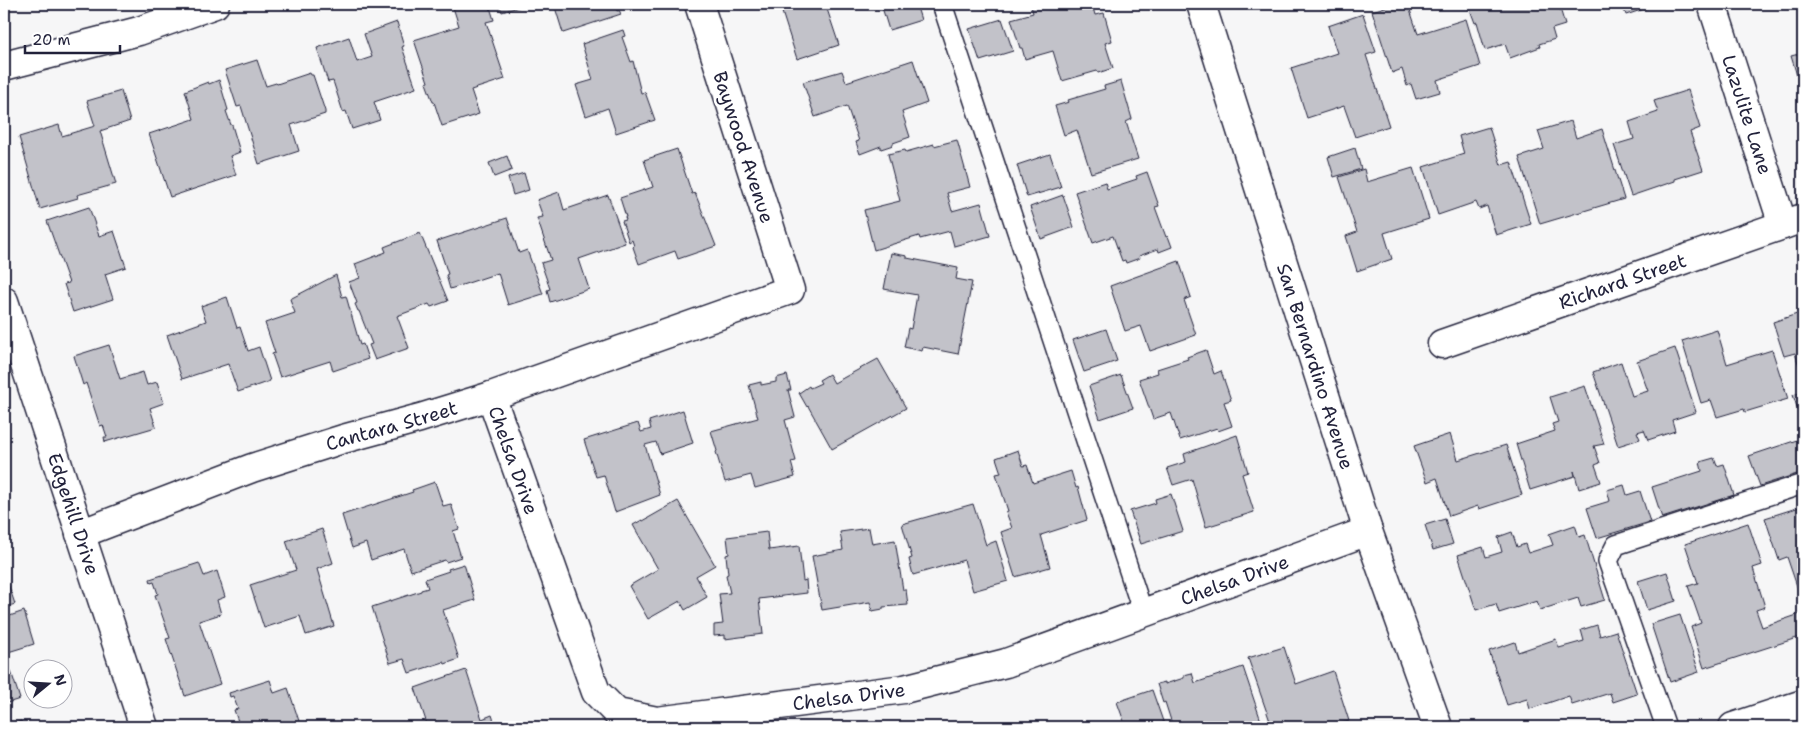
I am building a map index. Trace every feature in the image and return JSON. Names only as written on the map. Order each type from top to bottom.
[{"type":"street","points":[[4,66],[139,31],[215,4]]},
{"type":"street","name":"Baywood Avenue","points":[[698,4],[790,290]]},
{"type":"street","name":"San Bernardino Avenue","points":[[1202,4],[1368,531],[1438,727]]},
{"type":"street","name":"Lazulite Lane","points":[[1712,4],[1793,221]]},
{"type":"street","name":"Richard Street","points":[[1442,344],[1793,221]]},
{"type":"street","name":"Cantara Street","points":[[80,534],[252,468],[343,439],[491,396],[790,290]]},
{"type":"street","name":"Edgehill Drive","points":[[4,301],[144,727]]},
{"type":"street","name":"Chelsa Drive","points":[[491,396],[596,692],[617,713],[657,721],[904,689],[1006,663],[1368,531]]},
{"type":"street","points":[[1733,727],[1803,704]]},
{"type":"lane","points":[[942,4],[1143,613]]},
{"type":"lane","points":[[1666,727],[1608,561],[1616,545],[1803,484]]},
{"type":"building","points":[[452,4],[489,4],[494,20],[486,22],[505,79],[471,90],[479,114],[442,126],[426,83],[428,82],[414,40],[459,26]]},
{"type":"building","points":[[499,4],[528,4],[502,12]]},
{"type":"building","points":[[554,4],[615,4],[617,11],[619,10],[621,14],[563,33]]},
{"type":"building","points":[[781,4],[834,4],[826,6],[839,45],[797,59]]},
{"type":"building","points":[[881,4],[916,4],[921,20],[889,30]]},
{"type":"building","points":[[1046,4],[1047,8],[1061,4],[1092,4],[1095,15],[1104,13],[1112,41],[1105,43],[1113,68],[1062,81],[1053,51],[1025,59],[1011,19],[1033,13],[1031,6]]},
{"type":"building","points":[[1395,4],[1408,4],[1418,34],[1466,19],[1480,66],[1437,80],[1440,92],[1416,99],[1411,84],[1407,86],[1402,69],[1392,73],[1372,11]]},
{"type":"building","points":[[1468,4],[1502,4],[1503,6],[1511,4],[1562,4],[1559,5],[1565,25],[1552,29],[1555,39],[1539,44],[1540,47],[1510,58],[1505,44],[1485,50],[1477,22],[1475,23]]},
{"type":"building","points":[[1622,4],[1659,4],[1626,15]]},
{"type":"building","points":[[1363,14],[1376,52],[1366,55],[1389,126],[1355,137],[1344,106],[1307,118],[1291,68],[1337,53],[1328,26]]},
{"type":"building","points":[[1002,19],[1013,51],[980,61],[969,29]]},
{"type":"building","points":[[397,22],[404,46],[402,47],[416,88],[374,102],[380,120],[352,129],[346,111],[343,112],[333,81],[328,82],[317,48],[349,37],[357,62],[372,57],[364,34]]},
{"type":"building","points":[[623,30],[625,36],[622,37],[631,62],[633,61],[641,93],[645,92],[655,120],[616,133],[608,108],[586,116],[576,85],[593,80],[582,44]]},
{"type":"building","points":[[1803,53],[1803,95],[1791,56]]},
{"type":"building","points":[[257,60],[266,86],[310,73],[313,75],[325,111],[325,114],[291,125],[299,151],[259,164],[241,106],[237,107],[225,70]]},
{"type":"building","points":[[913,60],[927,103],[902,112],[910,137],[893,143],[893,145],[881,149],[881,146],[860,154],[856,142],[859,141],[847,106],[815,117],[803,82],[842,71],[846,82]]},
{"type":"building","points":[[219,80],[228,110],[226,111],[240,152],[230,156],[236,175],[170,197],[149,134],[194,119],[185,91]]},
{"type":"building","points":[[1121,81],[1132,119],[1126,122],[1138,159],[1091,173],[1077,130],[1064,135],[1055,106],[1105,89],[1104,86]]},
{"type":"building","points":[[1688,90],[1700,128],[1690,132],[1703,170],[1631,196],[1614,145],[1634,139],[1629,122],[1658,112],[1654,101]]},
{"type":"building","points":[[121,91],[130,121],[100,131],[116,184],[77,195],[78,198],[40,209],[19,137],[59,125],[62,136],[95,126],[87,101]]},
{"type":"building","points":[[1571,121],[1576,138],[1602,129],[1624,199],[1540,224],[1519,157],[1544,149],[1538,131]]},
{"type":"building","points":[[1489,127],[1501,165],[1511,162],[1531,224],[1496,235],[1487,206],[1479,209],[1476,202],[1438,215],[1423,167],[1464,154],[1459,136]]},
{"type":"building","points":[[957,140],[970,187],[947,193],[952,211],[981,203],[990,236],[954,246],[950,231],[920,239],[919,236],[874,250],[864,210],[900,201],[888,154],[905,150],[906,152]]},
{"type":"building","points":[[1355,148],[1361,169],[1334,177],[1328,157]]},
{"type":"building","points":[[677,149],[692,194],[695,193],[716,246],[678,259],[675,251],[639,264],[632,240],[629,242],[622,221],[626,220],[626,217],[620,198],[653,187],[644,160]]},
{"type":"building","points":[[1050,154],[1061,187],[1027,197],[1017,165]]},
{"type":"building","points":[[507,156],[512,170],[494,177],[489,163]]},
{"type":"building","points":[[1413,168],[1429,219],[1384,233],[1392,259],[1357,271],[1346,236],[1357,232],[1339,177],[1364,169],[1367,182]]},
{"type":"building","points":[[1147,172],[1159,206],[1155,207],[1166,237],[1168,236],[1172,247],[1159,252],[1158,249],[1126,263],[1125,260],[1122,261],[1113,236],[1093,243],[1075,192],[1105,182],[1107,189],[1137,179],[1136,176]]},
{"type":"building","points":[[524,173],[529,190],[513,195],[508,178]]},
{"type":"building","points":[[559,192],[564,210],[608,195],[625,243],[579,259],[589,289],[550,302],[547,290],[550,289],[541,263],[551,260],[537,218],[543,217],[537,200]]},
{"type":"building","points":[[1063,195],[1074,227],[1041,239],[1030,207]]},
{"type":"building","points":[[89,207],[99,236],[114,231],[126,267],[105,274],[113,299],[73,312],[64,284],[69,283],[47,221]]},
{"type":"building","points":[[507,218],[519,253],[527,250],[543,294],[508,305],[498,273],[450,289],[446,275],[448,274],[437,241]]},
{"type":"building","points":[[420,233],[448,301],[431,307],[429,304],[397,316],[409,348],[375,360],[369,345],[372,344],[355,304],[357,303],[349,282],[360,278],[355,264],[386,252],[384,247]]},
{"type":"building","points":[[891,253],[958,268],[956,279],[972,282],[958,354],[923,347],[922,351],[904,347],[908,328],[911,329],[917,295],[884,289]]},
{"type":"building","points":[[1179,261],[1191,297],[1184,300],[1196,335],[1150,351],[1141,326],[1125,331],[1110,286]]},
{"type":"building","points":[[336,275],[342,297],[346,296],[360,345],[363,344],[368,359],[333,371],[330,361],[280,377],[272,354],[275,353],[265,323],[295,313],[290,299]]},
{"type":"building","points":[[227,297],[237,328],[240,327],[248,351],[259,347],[270,381],[238,392],[228,364],[182,379],[167,335],[206,321],[201,306]]},
{"type":"building","points":[[1803,312],[1803,379],[1795,353],[1784,356],[1773,322]]},
{"type":"building","points":[[1106,329],[1117,361],[1084,372],[1073,340]]},
{"type":"building","points":[[1717,330],[1727,364],[1772,350],[1788,399],[1745,412],[1744,409],[1717,417],[1711,400],[1701,403],[1682,341]]},
{"type":"building","points":[[109,345],[120,379],[143,372],[147,385],[157,382],[164,403],[150,408],[156,427],[105,442],[104,437],[107,437],[103,425],[100,426],[86,383],[83,385],[74,356]]},
{"type":"building","points":[[1675,348],[1696,412],[1672,420],[1675,431],[1648,440],[1644,430],[1637,432],[1640,439],[1618,446],[1593,372],[1621,362],[1632,396],[1648,391],[1637,361]]},
{"type":"building","points":[[1206,350],[1214,374],[1221,371],[1231,400],[1224,402],[1232,426],[1218,431],[1217,428],[1180,440],[1171,413],[1153,419],[1139,379],[1158,373],[1157,369],[1188,359],[1187,357]]},
{"type":"building","points":[[878,359],[906,408],[832,449],[799,393],[809,386],[810,388],[821,383],[819,380],[829,374],[834,383]]},
{"type":"building","points":[[787,375],[791,390],[788,390],[795,417],[785,420],[796,461],[791,462],[795,477],[755,488],[751,475],[725,482],[711,431],[758,418],[749,385],[761,382],[761,385],[776,382],[776,378]]},
{"type":"building","points":[[1121,375],[1133,408],[1100,419],[1089,386]]},
{"type":"building","points":[[1585,386],[1604,444],[1594,446],[1600,463],[1595,465],[1601,482],[1579,489],[1574,471],[1575,476],[1530,490],[1516,444],[1555,431],[1552,424],[1558,422],[1550,397]]},
{"type":"building","points":[[1803,392],[1803,405],[1797,407],[1793,395]]},
{"type":"building","points":[[683,410],[693,443],[660,454],[656,442],[645,445],[660,495],[615,512],[604,475],[596,477],[584,440],[638,423],[641,432],[651,429],[649,421]]},
{"type":"building","points":[[1450,434],[1458,460],[1506,445],[1522,495],[1479,509],[1478,506],[1449,516],[1437,478],[1427,482],[1414,446]]},
{"type":"building","points":[[1237,435],[1248,472],[1242,474],[1254,512],[1206,527],[1192,479],[1173,485],[1167,468],[1186,462],[1184,454]]},
{"type":"building","points":[[1803,438],[1803,472],[1760,486],[1749,456]]},
{"type":"building","points":[[1018,450],[1023,466],[1027,465],[1033,483],[1071,471],[1076,488],[1078,487],[1087,520],[1041,535],[1050,567],[1015,577],[1001,532],[1012,528],[996,474],[1001,473],[996,458]]},
{"type":"building","points":[[1714,458],[1717,466],[1724,464],[1734,495],[1662,518],[1652,487],[1702,471],[1700,462]]},
{"type":"building","points":[[435,482],[443,506],[451,504],[459,529],[453,531],[461,557],[411,571],[404,549],[371,560],[366,543],[352,548],[342,515],[413,492],[412,490]]},
{"type":"building","points":[[1624,485],[1627,495],[1640,491],[1650,522],[1597,538],[1587,508],[1610,501],[1607,490]]},
{"type":"building","points":[[1171,494],[1183,531],[1141,544],[1130,511],[1156,503],[1155,499]]},
{"type":"building","points":[[678,501],[715,565],[696,576],[707,597],[685,610],[680,601],[648,619],[629,586],[658,569],[633,525]]},
{"type":"building","points":[[973,504],[986,545],[996,541],[1008,581],[973,591],[964,560],[913,575],[909,559],[912,558],[902,524]]},
{"type":"building","points":[[1803,506],[1803,594],[1800,595],[1787,557],[1779,560],[1765,518]]},
{"type":"building","points":[[1445,519],[1453,544],[1433,550],[1425,525]]},
{"type":"building","points":[[1748,523],[1762,565],[1753,568],[1765,607],[1756,610],[1762,627],[1803,613],[1803,636],[1704,668],[1691,627],[1701,623],[1688,586],[1698,583],[1685,544]]},
{"type":"building","points":[[1575,525],[1579,537],[1585,535],[1605,600],[1581,607],[1578,598],[1540,610],[1537,601],[1499,613],[1496,604],[1476,610],[1458,555],[1483,547],[1486,557],[1502,552],[1498,537],[1512,532],[1517,547],[1525,544],[1528,553],[1553,545],[1549,534]]},
{"type":"building","points":[[869,528],[872,544],[895,540],[903,590],[906,590],[908,605],[883,607],[883,609],[872,611],[870,602],[822,610],[812,556],[843,550],[840,532]]},
{"type":"building","points":[[322,529],[333,563],[317,569],[334,626],[306,635],[300,616],[264,628],[250,585],[296,570],[286,541]]},
{"type":"building","points":[[767,532],[769,550],[799,546],[803,581],[806,580],[807,593],[759,599],[763,634],[725,639],[725,635],[714,636],[714,625],[723,624],[719,594],[730,593],[726,575],[728,574],[726,555],[729,554],[727,537]]},
{"type":"building","points":[[199,563],[204,576],[217,571],[225,597],[217,600],[221,614],[199,621],[220,684],[185,696],[166,639],[170,638],[155,595],[158,594],[154,582],[151,583],[150,579]]},
{"type":"building","points":[[464,564],[475,600],[443,610],[459,659],[409,673],[404,659],[390,663],[372,607],[428,588],[425,579]]},
{"type":"building","points":[[4,572],[15,604],[4,608]]},
{"type":"building","points":[[1667,572],[1676,601],[1647,610],[1638,581]]},
{"type":"building","points":[[24,611],[34,644],[5,653],[20,699],[4,704],[4,618]]},
{"type":"building","points":[[1680,615],[1699,672],[1670,682],[1651,624]]},
{"type":"building","points":[[1597,625],[1600,636],[1616,631],[1637,694],[1613,702],[1610,693],[1572,705],[1569,696],[1530,709],[1527,699],[1507,705],[1489,651],[1515,642],[1518,652],[1556,639],[1559,648],[1584,641],[1581,630]]},
{"type":"building","points":[[1284,647],[1296,684],[1333,671],[1349,721],[1325,727],[1272,727],[1248,658]]},
{"type":"building","points":[[1243,667],[1261,721],[1246,727],[1173,727],[1157,684],[1165,682],[1165,684],[1184,678],[1184,675],[1192,673],[1195,683]]},
{"type":"building","points":[[466,670],[482,719],[492,715],[496,727],[428,727],[415,688]]},
{"type":"building","points":[[270,680],[274,693],[288,688],[301,727],[240,727],[234,710],[238,709],[233,696],[230,697],[229,693]]},
{"type":"building","points":[[1152,690],[1165,727],[1126,727],[1117,702]]},
{"type":"building","points":[[21,721],[23,727],[4,727],[4,726]]}]
